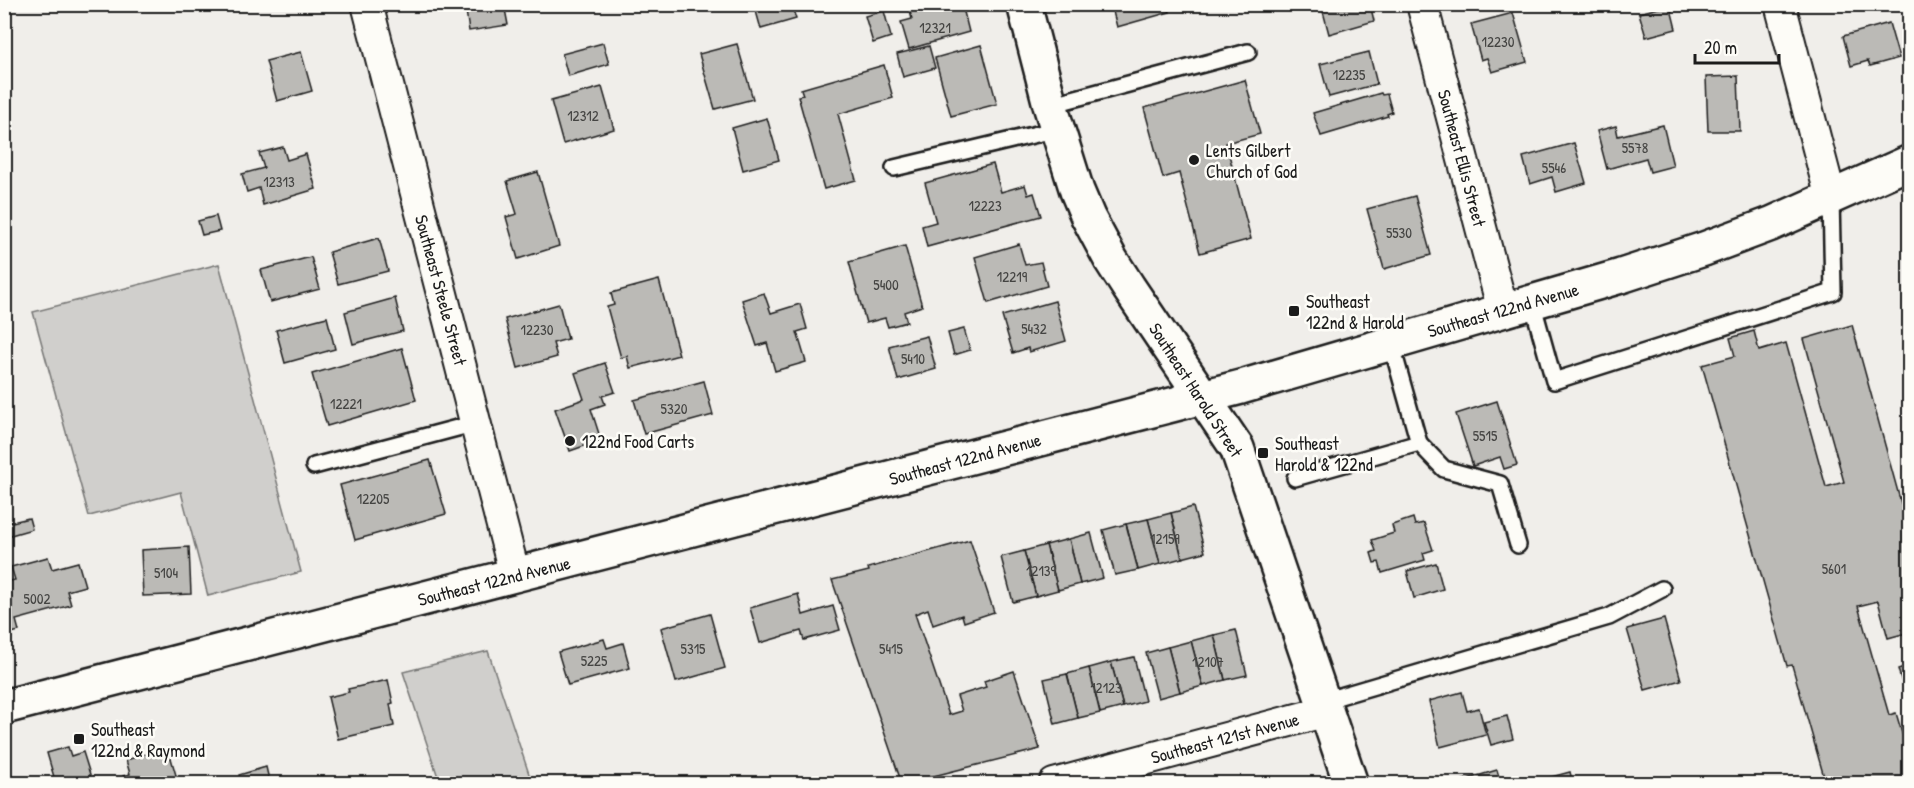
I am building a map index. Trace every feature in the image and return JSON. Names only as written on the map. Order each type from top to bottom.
[{"type":"main road","name":"Southeast Harold Street","points":[[1024,4],[1054,117],[1077,191],[1099,238],[1129,288],[1238,448],[1351,783]]},
{"type":"main road","name":"Southeast 122nd Avenue","points":[[4,707],[1204,397],[1704,249],[1831,198],[1910,162]]},
{"type":"street","name":"Southeast Steele Street","points":[[367,4],[515,576]]},
{"type":"street","name":"Southeast Ellis Street","points":[[1422,4],[1517,306]]},
{"type":"street","points":[[1780,4],[1831,198]]},
{"type":"street","name":"Southeast 121st Avenue","points":[[1054,783],[1325,706]]},
{"type":"lane","points":[[894,168],[1248,52]]},
{"type":"lane","points":[[1517,306],[1554,381],[1833,292],[1831,198]]},
{"type":"lane","points":[[1390,343],[1419,443],[1444,469],[1500,484],[1518,545]]},
{"type":"lane","points":[[314,466],[476,423]]},
{"type":"lane","points":[[1294,478],[1419,443]]},
{"type":"lane","points":[[1325,706],[1609,617],[1662,589]]},
{"type":"shaded area","points":[[219,264],[301,572],[208,596],[181,492],[89,516],[33,312]]},
{"type":"shaded area","points":[[488,651],[532,783],[440,783],[403,672]]},
{"type":"building","points":[[465,4],[504,4],[508,25],[469,31]]},
{"type":"building","points":[[754,4],[791,4],[796,19],[761,29]]},
{"type":"building","points":[[908,4],[962,4],[969,32],[909,49],[901,22],[912,19]]},
{"type":"building","points":[[1111,4],[1168,4],[1170,12],[1117,27]]},
{"type":"building","points":[[1321,4],[1370,4],[1374,21],[1329,34]]},
{"type":"building","points":[[1670,5],[1676,29],[1646,37],[1639,13]]},
{"type":"building","points":[[884,11],[891,37],[873,43],[865,16]]},
{"type":"building","points":[[1513,13],[1527,62],[1492,72],[1487,58],[1481,60],[1471,24]]},
{"type":"building","points":[[1889,23],[1899,58],[1870,66],[1868,61],[1851,66],[1843,36]]},
{"type":"building","points":[[603,43],[609,64],[568,76],[562,54]]},
{"type":"building","points":[[737,44],[753,99],[715,109],[699,54]]},
{"type":"building","points":[[981,45],[997,104],[951,116],[935,58]]},
{"type":"building","points":[[929,46],[935,68],[903,77],[897,54]]},
{"type":"building","points":[[301,52],[312,91],[277,101],[266,61]]},
{"type":"building","points":[[1369,52],[1377,84],[1329,97],[1320,64]]},
{"type":"building","points":[[884,65],[893,98],[838,114],[856,180],[824,189],[798,96],[803,95],[801,89]]},
{"type":"building","points":[[1738,76],[1740,131],[1708,131],[1706,77]]},
{"type":"building","name":"Lents Gilbert Church of God","points":[[1245,80],[1260,134],[1226,143],[1251,239],[1200,253],[1179,173],[1163,178],[1144,108]]},
{"type":"building","points":[[602,87],[614,129],[563,144],[551,101]]},
{"type":"building","points":[[1381,93],[1382,95],[1387,94],[1392,112],[1387,114],[1388,116],[1321,136],[1313,113]]},
{"type":"building","points":[[767,118],[779,160],[743,170],[732,128]]},
{"type":"building","points":[[1663,125],[1673,166],[1650,172],[1646,158],[1607,169],[1597,131],[1616,126],[1618,136]]},
{"type":"building","points":[[1574,143],[1586,183],[1556,192],[1552,177],[1530,184],[1523,157]]},
{"type":"building","points":[[283,147],[287,160],[306,154],[316,189],[263,205],[259,188],[247,192],[242,174],[264,168],[259,153]]},
{"type":"building","points":[[993,164],[1001,192],[1025,185],[1028,195],[1034,193],[1041,216],[927,247],[922,226],[936,222],[925,183]]},
{"type":"building","points":[[538,172],[559,246],[518,259],[506,217],[517,214],[507,181]]},
{"type":"building","points":[[1415,196],[1431,255],[1384,269],[1367,209]]},
{"type":"building","points":[[216,216],[220,231],[202,235],[198,221]]},
{"type":"building","points":[[379,238],[388,271],[338,284],[329,252]]},
{"type":"building","points":[[1019,244],[1025,265],[1041,262],[1047,286],[988,303],[975,257]]},
{"type":"building","points":[[905,246],[922,306],[904,312],[907,322],[888,327],[885,318],[866,323],[849,262]]},
{"type":"building","points":[[311,257],[320,289],[270,302],[261,270]]},
{"type":"building","points":[[659,280],[679,355],[630,368],[627,356],[621,358],[607,307],[614,305],[611,293]]},
{"type":"building","points":[[764,293],[771,313],[800,304],[807,329],[797,332],[806,362],[775,371],[767,343],[757,346],[742,300]]},
{"type":"building","points":[[395,298],[403,331],[353,344],[345,312]]},
{"type":"building","points":[[1055,301],[1066,341],[1029,352],[1028,348],[1013,353],[1002,316]]},
{"type":"building","points":[[559,304],[568,339],[553,343],[557,357],[518,368],[505,319]]},
{"type":"building","points":[[327,317],[335,349],[285,363],[276,330]]},
{"type":"building","points":[[1852,325],[1910,536],[1910,632],[1888,638],[1878,601],[1858,606],[1889,715],[1896,713],[1910,760],[1910,784],[1826,784],[1792,665],[1787,666],[1702,365],[1735,356],[1730,338],[1754,331],[1759,351],[1786,343],[1826,487],[1844,482],[1804,339]]},
{"type":"building","points":[[964,329],[970,350],[954,355],[948,333]]},
{"type":"building","points":[[927,336],[936,369],[898,380],[889,346]]},
{"type":"building","points":[[402,348],[416,400],[327,426],[312,374]]},
{"type":"building","points":[[605,363],[615,392],[602,396],[605,404],[591,409],[601,440],[570,451],[555,409],[584,399],[575,373]]},
{"type":"building","points":[[704,381],[713,415],[644,434],[634,400]]},
{"type":"building","points":[[1497,401],[1517,465],[1504,469],[1500,457],[1473,466],[1456,414]]},
{"type":"building","points":[[430,460],[446,514],[355,540],[340,485]]},
{"type":"building","points":[[1193,507],[1205,552],[1182,558],[1171,513]]},
{"type":"building","points":[[1171,513],[1182,558],[1160,564],[1148,519]]},
{"type":"building","points":[[29,518],[32,529],[4,537],[4,524]]},
{"type":"building","points":[[1413,518],[1415,525],[1424,523],[1433,550],[1423,553],[1425,560],[1382,573],[1379,562],[1374,563],[1371,553],[1376,551],[1372,540],[1394,533],[1392,525]]},
{"type":"building","points":[[1148,519],[1160,564],[1138,570],[1126,524]]},
{"type":"building","points":[[1126,524],[1138,570],[1115,575],[1103,530]]},
{"type":"building","points":[[1091,533],[1103,578],[1080,584],[1069,539]]},
{"type":"building","points":[[1069,539],[1080,584],[1058,590],[1046,545]]},
{"type":"building","points":[[970,540],[994,612],[964,622],[962,615],[933,625],[928,609],[915,614],[949,715],[962,711],[957,696],[986,687],[984,681],[1014,671],[1040,749],[902,784],[832,580]]},
{"type":"building","points":[[1046,545],[1058,590],[1036,596],[1024,551]]},
{"type":"building","points":[[189,547],[191,594],[143,596],[141,550]]},
{"type":"building","points":[[1024,551],[1036,596],[1013,602],[1001,557]]},
{"type":"building","points":[[48,557],[52,569],[78,562],[85,586],[67,591],[71,605],[16,620],[19,631],[4,635],[4,591],[7,590],[5,582],[15,580],[11,567]]},
{"type":"building","points":[[1436,563],[1443,589],[1414,598],[1407,571]]},
{"type":"building","points":[[798,594],[803,615],[833,606],[840,630],[804,640],[801,631],[760,643],[750,608]]},
{"type":"building","points":[[710,614],[725,668],[676,682],[661,628]]},
{"type":"building","points":[[1664,619],[1681,680],[1645,690],[1627,629]]},
{"type":"building","points":[[1236,630],[1247,675],[1225,680],[1214,635]]},
{"type":"building","points":[[1214,635],[1225,680],[1203,686],[1191,641]]},
{"type":"building","points":[[604,639],[607,648],[623,643],[630,668],[568,685],[558,652]]},
{"type":"building","points":[[1191,641],[1203,686],[1180,692],[1168,647]]},
{"type":"building","points":[[1168,647],[1180,692],[1158,698],[1146,653]]},
{"type":"building","points":[[1134,657],[1145,701],[1123,707],[1111,662]]},
{"type":"building","points":[[1111,662],[1123,707],[1100,713],[1089,668]]},
{"type":"building","points":[[1910,665],[1910,710],[1898,669]]},
{"type":"building","points":[[1089,668],[1100,713],[1078,718],[1067,674]]},
{"type":"building","points":[[1067,674],[1078,718],[1055,724],[1044,679]]},
{"type":"building","points":[[388,680],[393,703],[390,704],[394,726],[338,739],[328,697],[349,692],[348,689]]},
{"type":"building","points":[[1462,692],[1467,711],[1479,708],[1486,735],[1440,747],[1429,701]]},
{"type":"building","points":[[1507,716],[1513,739],[1491,745],[1484,722]]},
{"type":"building","points":[[68,747],[71,756],[83,752],[93,784],[56,784],[47,753]]},
{"type":"building","points":[[168,748],[178,782],[125,784],[123,776],[130,774],[126,760]]},
{"type":"building","points":[[266,767],[270,784],[242,784],[239,775]]},
{"type":"building","points":[[1497,770],[1501,784],[1451,784]]},
{"type":"building","points":[[1570,772],[1573,784],[1545,784],[1544,779]]},
{"type":"place","name":"Lents Gilbert Church of God","points":[[1194,160]]},
{"type":"place","name":"Southeast 122nd & Harold","points":[[1294,311]]},
{"type":"place","name":"122nd Food Carts","points":[[570,441]]},
{"type":"place","name":"Southeast Harold & 122nd","points":[[1263,453]]},
{"type":"place","name":"Southeast 122nd & Raymond","points":[[79,739]]}]
